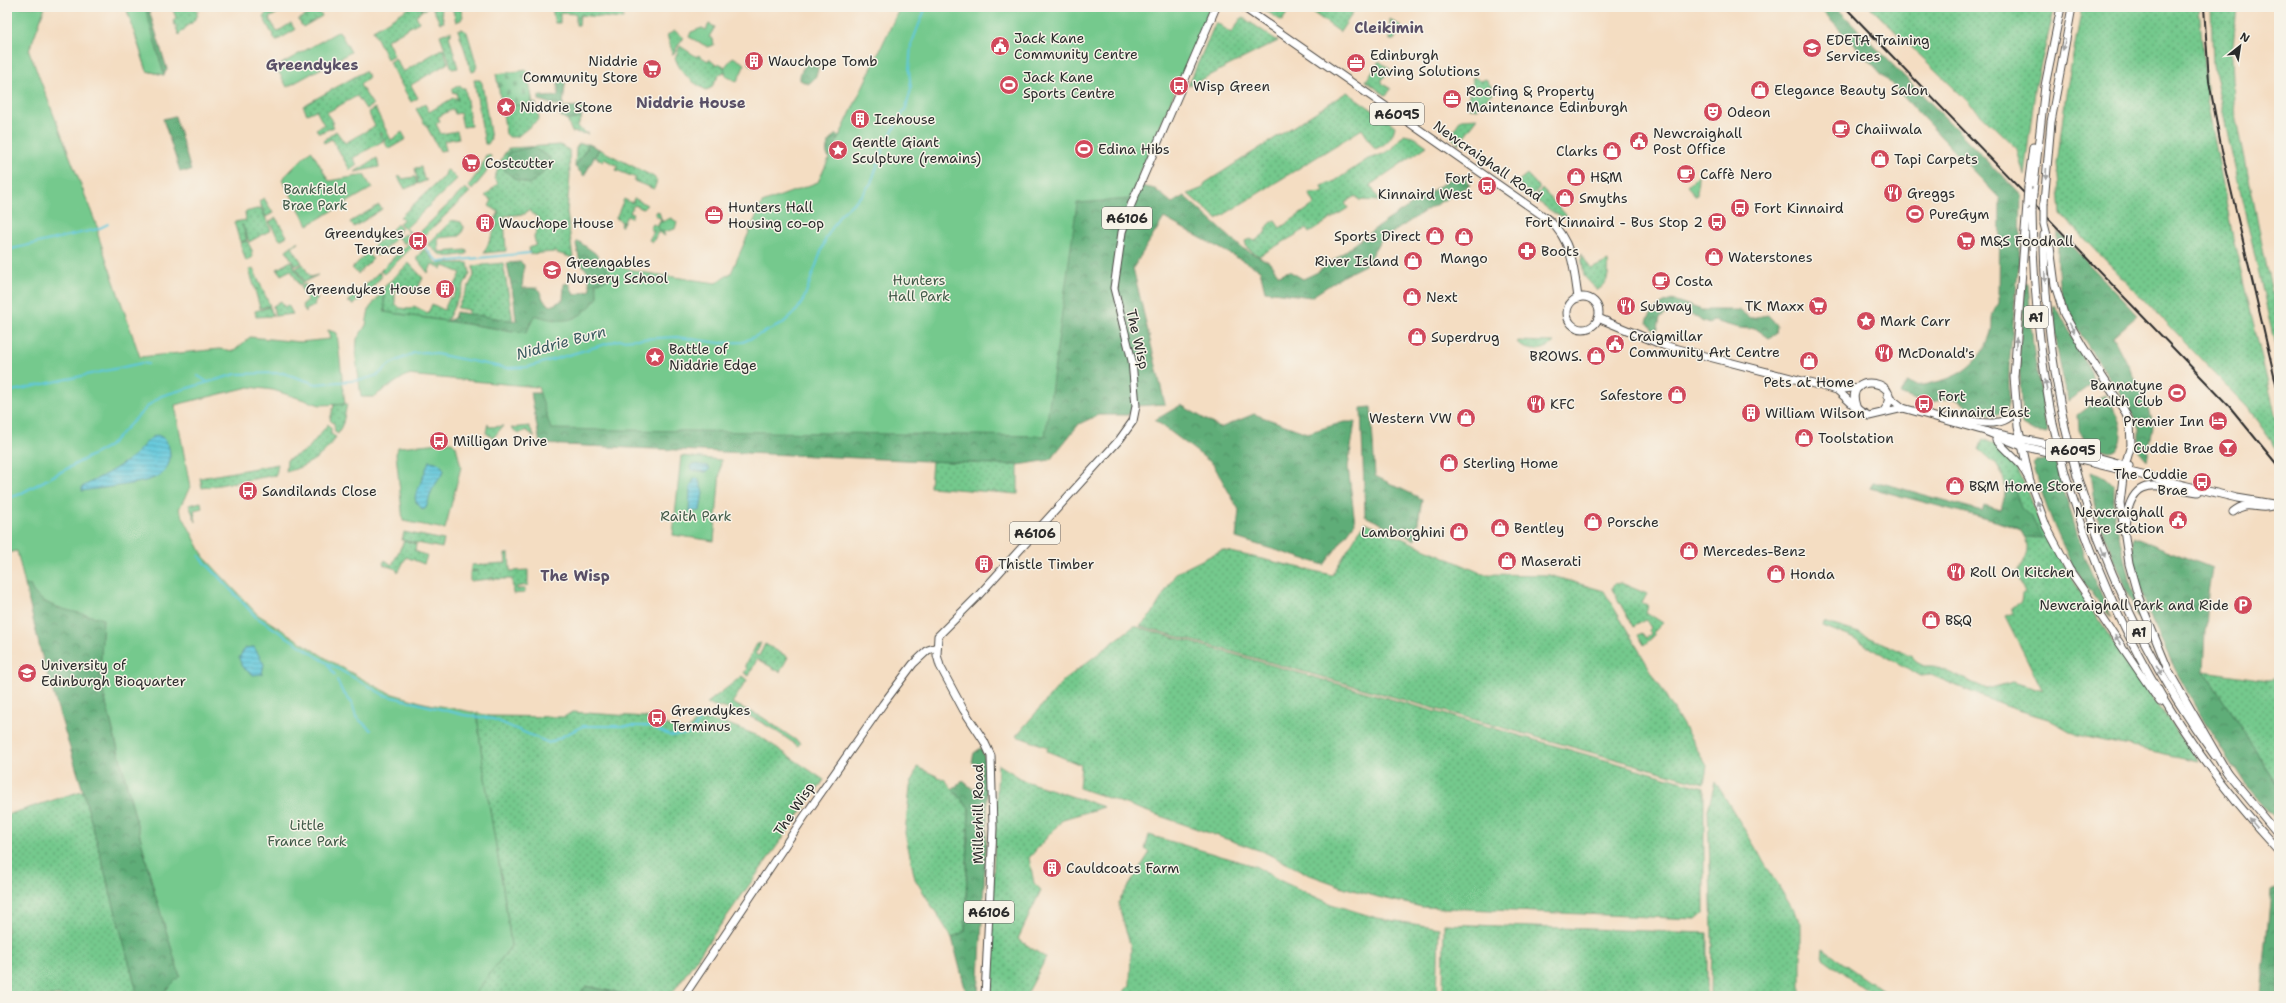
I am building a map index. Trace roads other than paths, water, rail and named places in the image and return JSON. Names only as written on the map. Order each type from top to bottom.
[{"type":"main road","name":"The Wisp","points":[[684,996],[804,817],[913,664],[928,650],[937,647],[938,636],[977,597],[1120,438],[1133,421],[1136,406],[1134,372],[1114,288],[1120,245],[1132,204],[1216,7]]},
{"type":"main road","name":"Newcraighall Road","points":[[1243,7],[1549,220],[1562,234],[1571,252],[1578,298]]},
{"type":"main road","name":"A1","points":[[2061,7],[2040,121],[2033,192],[2030,207],[2036,313],[2042,363],[2053,424],[2065,473],[2086,540],[2132,645],[2173,717],[2224,788],[2279,851]]},
{"type":"main road","name":"A1","points":[[2072,7],[2059,67],[2051,122],[2044,203],[2044,223],[2049,327],[2055,376],[2077,476],[2107,563],[2142,640],[2179,704],[2228,774],[2279,835]]},
{"type":"main road","points":[[2040,121],[2029,165],[2028,187],[2030,207],[2014,362],[2016,410],[2022,446],[2030,479],[2046,526],[2070,569],[2153,692],[2173,717]]},
{"type":"main road","points":[[2044,223],[2050,247],[2054,285],[2064,314],[2082,347],[2124,410],[2130,423],[2131,445],[2125,467],[2120,503],[2129,564],[2138,596],[2155,640],[2190,709],[2209,739],[2228,774]]},
{"type":"main road","points":[[1578,298],[1589,298],[1594,301],[1599,308],[1598,318],[1593,325],[1585,329],[1575,327],[1568,317],[1568,308],[1570,303],[1578,298]]},
{"type":"main road","name":"A6095","points":[[1598,318],[1663,345],[1837,390],[1859,387],[1866,383],[1877,383],[1885,389],[1888,396],[1903,408],[1985,431],[2020,437],[2180,484],[2278,505]]},
{"type":"main road","points":[[1856,407],[1854,397],[1859,387]]},
{"type":"main road","name":"A6095","points":[[1837,390],[1864,414],[1869,416],[1903,408]]},
{"type":"main road","points":[[1882,412],[1888,405],[1888,396]]},
{"type":"main road","points":[[1930,415],[1998,424],[2006,421],[2016,410]]},
{"type":"main road","points":[[1973,428],[2002,444],[2030,479]]},
{"type":"main road","name":"A6095","points":[[1985,431],[2022,446],[2125,467]]},
{"type":"main road","points":[[2125,532],[2128,503],[2132,495],[2142,488],[2152,486],[2202,493],[2212,492]]},
{"type":"main road","points":[[2233,512],[2244,505],[2267,508],[2278,505]]},
{"type":"main road","name":"Millerhill Road","points":[[937,647],[940,666],[963,709],[984,741],[991,756],[993,828],[985,996]]},
{"type":"water","points":[[157,435],[166,441],[170,451],[169,463],[163,473],[157,477],[137,483],[82,491],[82,487],[127,461],[150,439]]},
{"type":"water","points":[[429,461],[438,463],[442,466],[444,471],[432,490],[426,508],[423,510],[416,502],[415,497]]},
{"type":"water","points":[[693,464],[708,466],[710,469],[706,472],[691,470],[690,466]]},
{"type":"water","points":[[698,478],[703,492],[700,511],[689,511],[690,488],[694,479]]},
{"type":"water","points":[[254,647],[264,664],[262,674],[253,675],[242,667],[239,658],[245,648]]},
{"type":"waterway","name":"Niddrie Burn","points":[[7,498],[18,495],[109,446],[149,405],[161,396],[236,374],[283,373],[316,384],[361,380],[378,375],[390,364],[414,353],[426,352],[506,368],[528,367],[619,340],[677,337],[720,343],[743,342],[782,324],[797,310],[803,301],[826,238],[840,215],[862,195],[871,183],[886,142],[906,108],[911,89],[909,71],[911,45],[926,7]]},
{"type":"waterway","points":[[7,250],[98,229],[108,224]]},
{"type":"waterway","name":"Niddrie Burn","points":[[425,247],[433,257],[440,262],[529,253]]},
{"type":"waterway","points":[[7,392],[142,363],[148,364]]},
{"type":"waterway","points":[[198,376],[206,381]]},
{"type":"waterway","points":[[199,556],[256,617],[324,661],[384,695],[464,715],[493,719],[549,743],[583,726],[650,726],[671,736],[689,734],[700,721]]},
{"type":"waterway","points":[[328,665],[335,675]]},
{"type":"waterway","points":[[337,680],[342,691],[352,703],[356,717],[371,730]]},
{"type":"railway","points":[[1845,7],[2229,406],[2279,467]]},
{"type":"railway","points":[[2204,7],[2209,81],[2222,151],[2279,396]]},
{"type":"place","name":"Jack Kane Community Centre","points":[[1000,46]]},
{"type":"place","name":"EDETA Training Services","points":[[1812,48]]},
{"type":"place","name":"Wauchope Tomb","points":[[754,61]]},
{"type":"place","name":"Edinburgh Paving Solutions","points":[[1356,63]]},
{"type":"place","name":"Niddrie Community Store","points":[[652,69]]},
{"type":"place","name":"Jack Kane Sports Centre","points":[[1009,85]]},
{"type":"place","name":"Wisp Green","points":[[1179,86]]},
{"type":"place","name":"Elegance Beauty Salon","points":[[1760,90]]},
{"type":"place","name":"Roofing & Property Maintenance Edinburgh","points":[[1452,99]]},
{"type":"place","name":"Niddrie Stone","points":[[506,107]]},
{"type":"place","name":"Odeon","points":[[1713,112]]},
{"type":"place","name":"Icehouse","points":[[860,119]]},
{"type":"place","name":"Chaiiwala","points":[[1841,129]]},
{"type":"place","name":"Newcraighall Post Office","points":[[1639,141]]},
{"type":"place","name":"Edina Hibs","points":[[1084,149]]},
{"type":"place","name":"Gentle Giant Sculpture (remains)","points":[[838,150]]},
{"type":"place","name":"Clarks","points":[[1612,151]]},
{"type":"place","name":"Tapi Carpets","points":[[1880,159]]},
{"type":"place","name":"Costcutter","points":[[471,163]]},
{"type":"place","name":"Caffè Nero","points":[[1686,174]]},
{"type":"place","name":"H&M","points":[[1576,177]]},
{"type":"place","name":"Fort Kinnaird West","points":[[1487,186]]},
{"type":"place","name":"Greggs","points":[[1893,193]]},
{"type":"place","name":"Smyths","points":[[1565,198]]},
{"type":"place","name":"Fort Kinnaird","points":[[1740,208]]},
{"type":"place","name":"PureGym","points":[[1915,214]]},
{"type":"place","name":"Hunters Hall Housing co-op","points":[[714,215]]},
{"type":"place","name":"Fort Kinnaird - Bus Stop 2","points":[[1717,222]]},
{"type":"place","name":"Wauchope House","points":[[485,223]]},
{"type":"place","name":"Sports Direct","points":[[1435,236]]},
{"type":"place","name":"Mango","points":[[1464,237]]},
{"type":"place","name":"Greendykes Terrace","points":[[418,241]]},
{"type":"place","name":"M&S Foodhall","points":[[1966,241]]},
{"type":"place","name":"Boots","points":[[1527,251]]},
{"type":"place","name":"Waterstones","points":[[1714,257]]},
{"type":"place","name":"River Island","points":[[1413,261]]},
{"type":"place","name":"Greengables Nursery School","points":[[552,270]]},
{"type":"place","name":"Costa","points":[[1661,281]]},
{"type":"place","name":"Greendykes House","points":[[445,289]]},
{"type":"place","name":"Next","points":[[1412,297]]},
{"type":"place","name":"Subway","points":[[1626,306]]},
{"type":"place","name":"TK Maxx","points":[[1818,306]]},
{"type":"place","name":"Mark Carr","points":[[1866,321]]},
{"type":"place","name":"Superdrug","points":[[1417,337]]},
{"type":"place","name":"Craigmillar Community Art Centre","points":[[1615,344]]},
{"type":"place","name":"McDonald's","points":[[1884,353]]},
{"type":"place","name":"BROWS.","points":[[1596,356]]},
{"type":"place","name":"Battle of Niddrie Edge","points":[[655,357]]},
{"type":"place","name":"Pets at Home","points":[[1809,361]]},
{"type":"place","name":"Bannatyne Health Club","points":[[2177,393]]},
{"type":"place","name":"Safestore","points":[[1677,395]]},
{"type":"place","name":"KFC","points":[[1536,404]]},
{"type":"place","name":"Fort Kinnaird East","points":[[1924,404]]},
{"type":"place","name":"William Wilson","points":[[1751,413]]},
{"type":"place","name":"Western VW","points":[[1466,418]]},
{"type":"place","name":"Premier Inn","points":[[2218,421]]},
{"type":"place","name":"Toolstation","points":[[1804,438]]},
{"type":"place","name":"Milligan Drive","points":[[439,441]]},
{"type":"place","name":"Cuddie Brae","points":[[2228,448]]},
{"type":"place","name":"Sterling Home","points":[[1449,463]]},
{"type":"place","name":"The Cuddie Brae","points":[[2202,482]]},
{"type":"place","name":"B&M Home Store","points":[[1955,486]]},
{"type":"place","name":"Sandilands Close","points":[[248,491]]},
{"type":"place","name":"Newcraighall Fire Station","points":[[2178,520]]},
{"type":"place","name":"Porsche","points":[[1593,522]]},
{"type":"place","name":"Bentley","points":[[1500,528]]},
{"type":"place","name":"Lamborghini","points":[[1459,532]]},
{"type":"place","name":"Mercedes-Benz","points":[[1689,551]]},
{"type":"place","name":"Maserati","points":[[1507,561]]},
{"type":"place","name":"Thistle Timber","points":[[984,564]]},
{"type":"place","name":"Roll On Kitchen","points":[[1956,572]]},
{"type":"place","name":"Honda","points":[[1776,574]]},
{"type":"place","name":"Newcraighall Park and Ride","points":[[2243,605]]},
{"type":"place","name":"B&Q","points":[[1931,620]]},
{"type":"place","name":"University of Edinburgh Bioquarter","points":[[27,673]]},
{"type":"place","name":"Greendykes Terminus","points":[[657,718]]},
{"type":"place","name":"Cauldcoats Farm","points":[[1052,868]]},
{"type":"district","name":"Cleikimin","points":[[1389,28]]},
{"type":"district","name":"Greendykes","points":[[312,65]]},
{"type":"district","name":"Niddrie House","points":[[691,103]]},
{"type":"district","name":"The Wisp","points":[[575,576]]},
{"type":"park label","name":"Bankfield Brae Park","points":[[315,198]]},
{"type":"park label","name":"Hunters Hall Park","points":[[919,288]]},
{"type":"park label","name":"Raith Park","points":[[696,516]]},
{"type":"park label","name":"Little France Park","points":[[307,834]]}]
